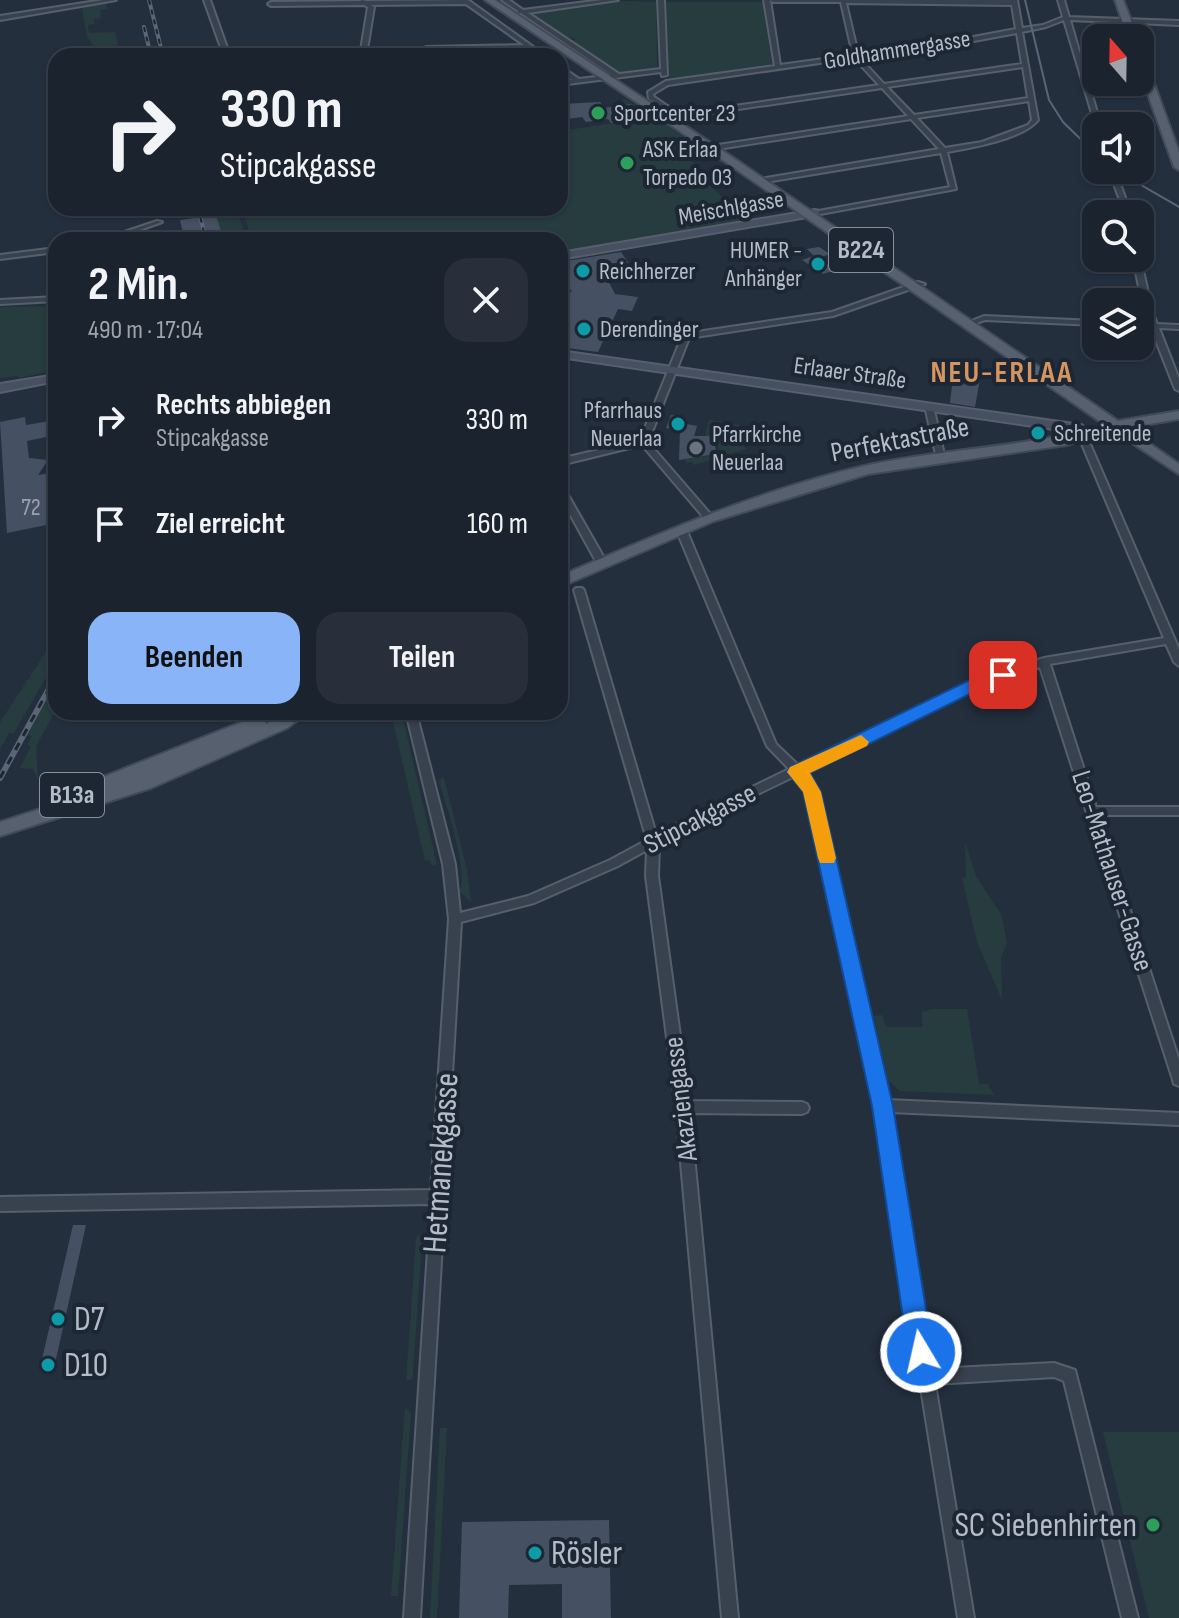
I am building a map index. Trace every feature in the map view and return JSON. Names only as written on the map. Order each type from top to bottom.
[{"type":"main road","name":"B224","points":[[489,0],[565,48]]},
{"type":"main road","name":"B224","points":[[497,0],[520,12],[1116,421],[1179,460]]},
{"type":"main road","points":[[1119,0],[1128,24]]},
{"type":"main road","name":"B224","points":[[568,50],[718,147],[812,214]]},
{"type":"main road","points":[[1153,96],[1179,167]]},
{"type":"main road","name":"Erlaaer Straße","points":[[1082,433],[1116,421],[1179,408]]},
{"type":"main road","name":"Erlaaer Straße","points":[[1116,421],[1179,415]]},
{"type":"main road","name":"B224","points":[[1116,421],[1179,470]]},
{"type":"main road","name":"Perfektastraße","points":[[568,578],[709,518],[866,470],[1027,446],[1082,433]]},
{"type":"main road","name":"B13a","points":[[0,828],[39,807],[103,785],[262,720]]},
{"type":"main road","name":"B13a","points":[[0,828],[145,783],[288,720]]},
{"type":"street","points":[[0,18],[113,0]]},
{"type":"street","points":[[207,0],[224,48]]},
{"type":"street","points":[[505,0],[520,12],[615,0]]},
{"type":"street","points":[[661,0],[666,83]]},
{"type":"street","points":[[766,180],[983,144],[1030,126],[1035,120],[1015,1],[770,0],[778,68]]},
{"type":"street","points":[[843,0],[856,57],[943,150]]},
{"type":"street","points":[[1061,0],[1094,112]]},
{"type":"street","points":[[271,4],[466,1],[530,47]]},
{"type":"street","points":[[363,2],[371,7],[364,48]]},
{"type":"street","name":"Goldhammergasse","points":[[883,85],[678,116],[651,98],[650,93],[666,83],[1048,26],[1065,18],[1179,23]]},
{"type":"street","points":[[478,48],[530,47]]},
{"type":"street","points":[[883,85],[1025,65]]},
{"type":"street","points":[[568,82],[663,70]]},
{"type":"street","points":[[648,72],[666,83]]},
{"type":"street","points":[[568,74],[578,81]]},
{"type":"street","points":[[718,147],[1031,99]]},
{"type":"street","name":"Meischlgasse","points":[[568,255],[954,188],[943,150]]},
{"type":"street","points":[[129,232],[159,222]]},
{"type":"street","points":[[0,257],[48,251]]},
{"type":"street","points":[[1140,272],[1148,311],[1179,389]]},
{"type":"street","points":[[644,442],[686,336],[833,314],[918,285]]},
{"type":"street","points":[[0,302],[48,299]]},
{"type":"street","points":[[971,322],[984,318],[1082,322]]},
{"type":"street","points":[[1156,326],[1179,327]]},
{"type":"street","name":"Erlaaer Straße","points":[[568,355],[929,406],[1082,433]]},
{"type":"street","points":[[0,389],[48,381]]},
{"type":"street","points":[[929,406],[941,459]]},
{"type":"street","points":[[1082,433],[1179,662]]},
{"type":"street","points":[[568,460],[644,442]]},
{"type":"street","points":[[644,442],[709,518]]},
{"type":"street","points":[[568,502],[602,563]]},
{"type":"street","points":[[681,529],[772,746],[808,782],[812,792],[882,1106],[966,1618]]},
{"type":"street","name":"Akaziengasse","points":[[579,590],[653,842],[652,876],[683,1107],[730,1618]]},
{"type":"street","name":"Stipcakgasse","points":[[455,919],[530,900],[982,681],[1044,662],[1170,640]]},
{"type":"street","name":"Leo-Mathauser-Gasse","points":[[1044,662],[1179,1080]]},
{"type":"street","name":"Hetmanekgasse","points":[[412,1618],[455,919],[449,864],[413,720]]},
{"type":"street","points":[[1092,811],[1179,811]]},
{"type":"street","points":[[882,1106],[1179,1119]]},
{"type":"street","points":[[683,1107],[802,1108]]},
{"type":"street","points":[[0,1204],[438,1197]]},
{"type":"street","points":[[925,1377],[1054,1370],[1070,1375],[1130,1618]]},
{"type":"green space","points":[[622,1],[656,2],[657,67],[654,69],[621,73],[574,44],[575,38],[564,37],[530,14],[560,7]]},
{"type":"green space","points":[[666,2],[764,2],[775,65],[676,79],[668,77]]},
{"type":"green space","points":[[106,4],[108,9],[100,10],[101,18],[94,19],[94,24],[88,25],[89,33],[115,32],[119,48],[90,48],[93,45],[87,37],[82,8],[74,8]]},
{"type":"green space","name":"ASK Erlaa Torpedo 03","points":[[622,98],[657,117],[683,137],[678,144],[741,221],[568,250],[568,232],[250,232],[244,216],[568,216],[568,130],[640,119],[612,102],[624,101]]},
{"type":"green space","points":[[216,216],[239,216],[244,232],[216,232],[220,231]]},
{"type":"green space","points":[[48,306],[48,372],[19,378],[0,378],[0,307]]},
{"type":"green space","points":[[709,420],[740,425],[737,438],[747,449],[694,465],[687,463],[685,459],[716,455],[715,451],[720,450],[714,439],[717,436],[705,436]]},
{"type":"green space","points":[[48,649],[48,674],[14,733],[9,733],[0,749],[0,722]]},
{"type":"green space","points":[[48,697],[48,720],[50,720],[36,746],[38,780],[33,769],[20,768],[31,746],[27,745],[32,736],[27,735]]},
{"type":"green space","points":[[393,720],[403,720],[437,865],[432,866],[430,860],[425,861]]},
{"type":"green space","points":[[444,778],[467,870],[471,902],[459,891],[461,869],[439,780]]},
{"type":"green space","points":[[965,842],[976,876],[1002,916],[1007,943],[1001,957],[1002,1000],[977,942],[962,878],[966,877]]},
{"type":"green space","points":[[967,1009],[979,1084],[988,1084],[994,1095],[900,1091],[888,1080],[874,1016],[882,1015],[886,1027],[922,1027],[922,1012]]},
{"type":"green space","points":[[420,1234],[428,1234],[422,1241],[413,1374],[412,1379],[406,1381],[416,1238]]},
{"type":"green space","points":[[405,1407],[411,1413],[398,1596],[391,1596]]},
{"type":"green space","points":[[440,1428],[447,1428],[437,1618],[430,1618]]},
{"type":"green space","name":"SC Siebenhirten","points":[[1103,1432],[1179,1432],[1179,1618],[1149,1618]]},
{"type":"building","name":"Sportcenter 23","points":[[600,102],[604,108],[630,104],[641,119],[611,123],[608,119],[586,122],[582,117],[568,119],[568,104]]},
{"type":"building","points":[[216,216],[221,231],[183,232],[180,220]]},
{"type":"building","name":"HUMER - Anhänger","points":[[819,247],[830,254],[819,258],[836,270],[823,274],[802,260],[814,256],[807,249]]},
{"type":"building","name":"Derendinger","points":[[621,252],[631,267],[619,272],[602,269],[615,294],[638,297],[632,311],[618,309],[598,352],[568,348],[568,293],[572,292],[568,285],[568,261]]},
{"type":"building","points":[[954,368],[980,379],[975,407],[950,403]]},
{"type":"building","points":[[671,415],[685,417],[682,423],[697,426],[694,436],[714,436],[716,454],[679,460],[680,430],[666,428]]},
{"type":"building","points":[[25,417],[26,425],[48,421],[48,437],[27,441],[29,458],[48,460],[38,475],[48,473],[48,525],[7,533],[0,422]]},
{"type":"building","points":[[73,1225],[86,1225],[54,1368],[40,1368]]},
{"type":"building","name":"Rösler","points":[[609,1520],[611,1618],[562,1618],[562,1584],[509,1585],[508,1618],[459,1618],[462,1522]]},
{"type":"tram line","points":[[1025,0],[1049,100],[1063,122],[1082,140]]},
{"type":"tram line","points":[[1139,184],[1179,207]]},
{"type":"railway","points":[[149,0],[161,48]]},
{"type":"railway","points":[[144,27],[149,48]]},
{"type":"railway","points":[[200,216],[204,232]]},
{"type":"railway","points":[[0,778],[48,691]]},
{"type":"slow traffic","points":[[827,858],[812,792],[808,782],[796,772],[861,742]]},
{"type":"place","name":"Sportcenter 23","points":[[598,113]]},
{"type":"place","name":"ASK Erlaa Torpedo 03","points":[[627,163]]},
{"type":"place","name":"HUMER - Anhänger","points":[[818,264]]},
{"type":"place","name":"Reichherzer","points":[[583,271]]},
{"type":"place","name":"Derendinger","points":[[584,329]]},
{"type":"place","name":"Pfarrhaus Neuerlaa","points":[[678,424]]},
{"type":"place","name":"Schreitende","points":[[1038,433]]},
{"type":"place","name":"Pfarrkirche Neuerlaa","points":[[696,448]]},
{"type":"place","name":"D7","points":[[58,1319]]},
{"type":"place","name":"D10","points":[[48,1365]]},
{"type":"place","name":"SC Siebenhirten","points":[[1153,1525]]},
{"type":"place","name":"Rösler","points":[[535,1553]]},
{"type":"district","name":"NEU-ERLAA","points":[[1002,373]]},
{"type":"route","points":[[921,1352],[882,1106],[812,792],[808,782],[796,772],[982,681],[1003,675]]}]
